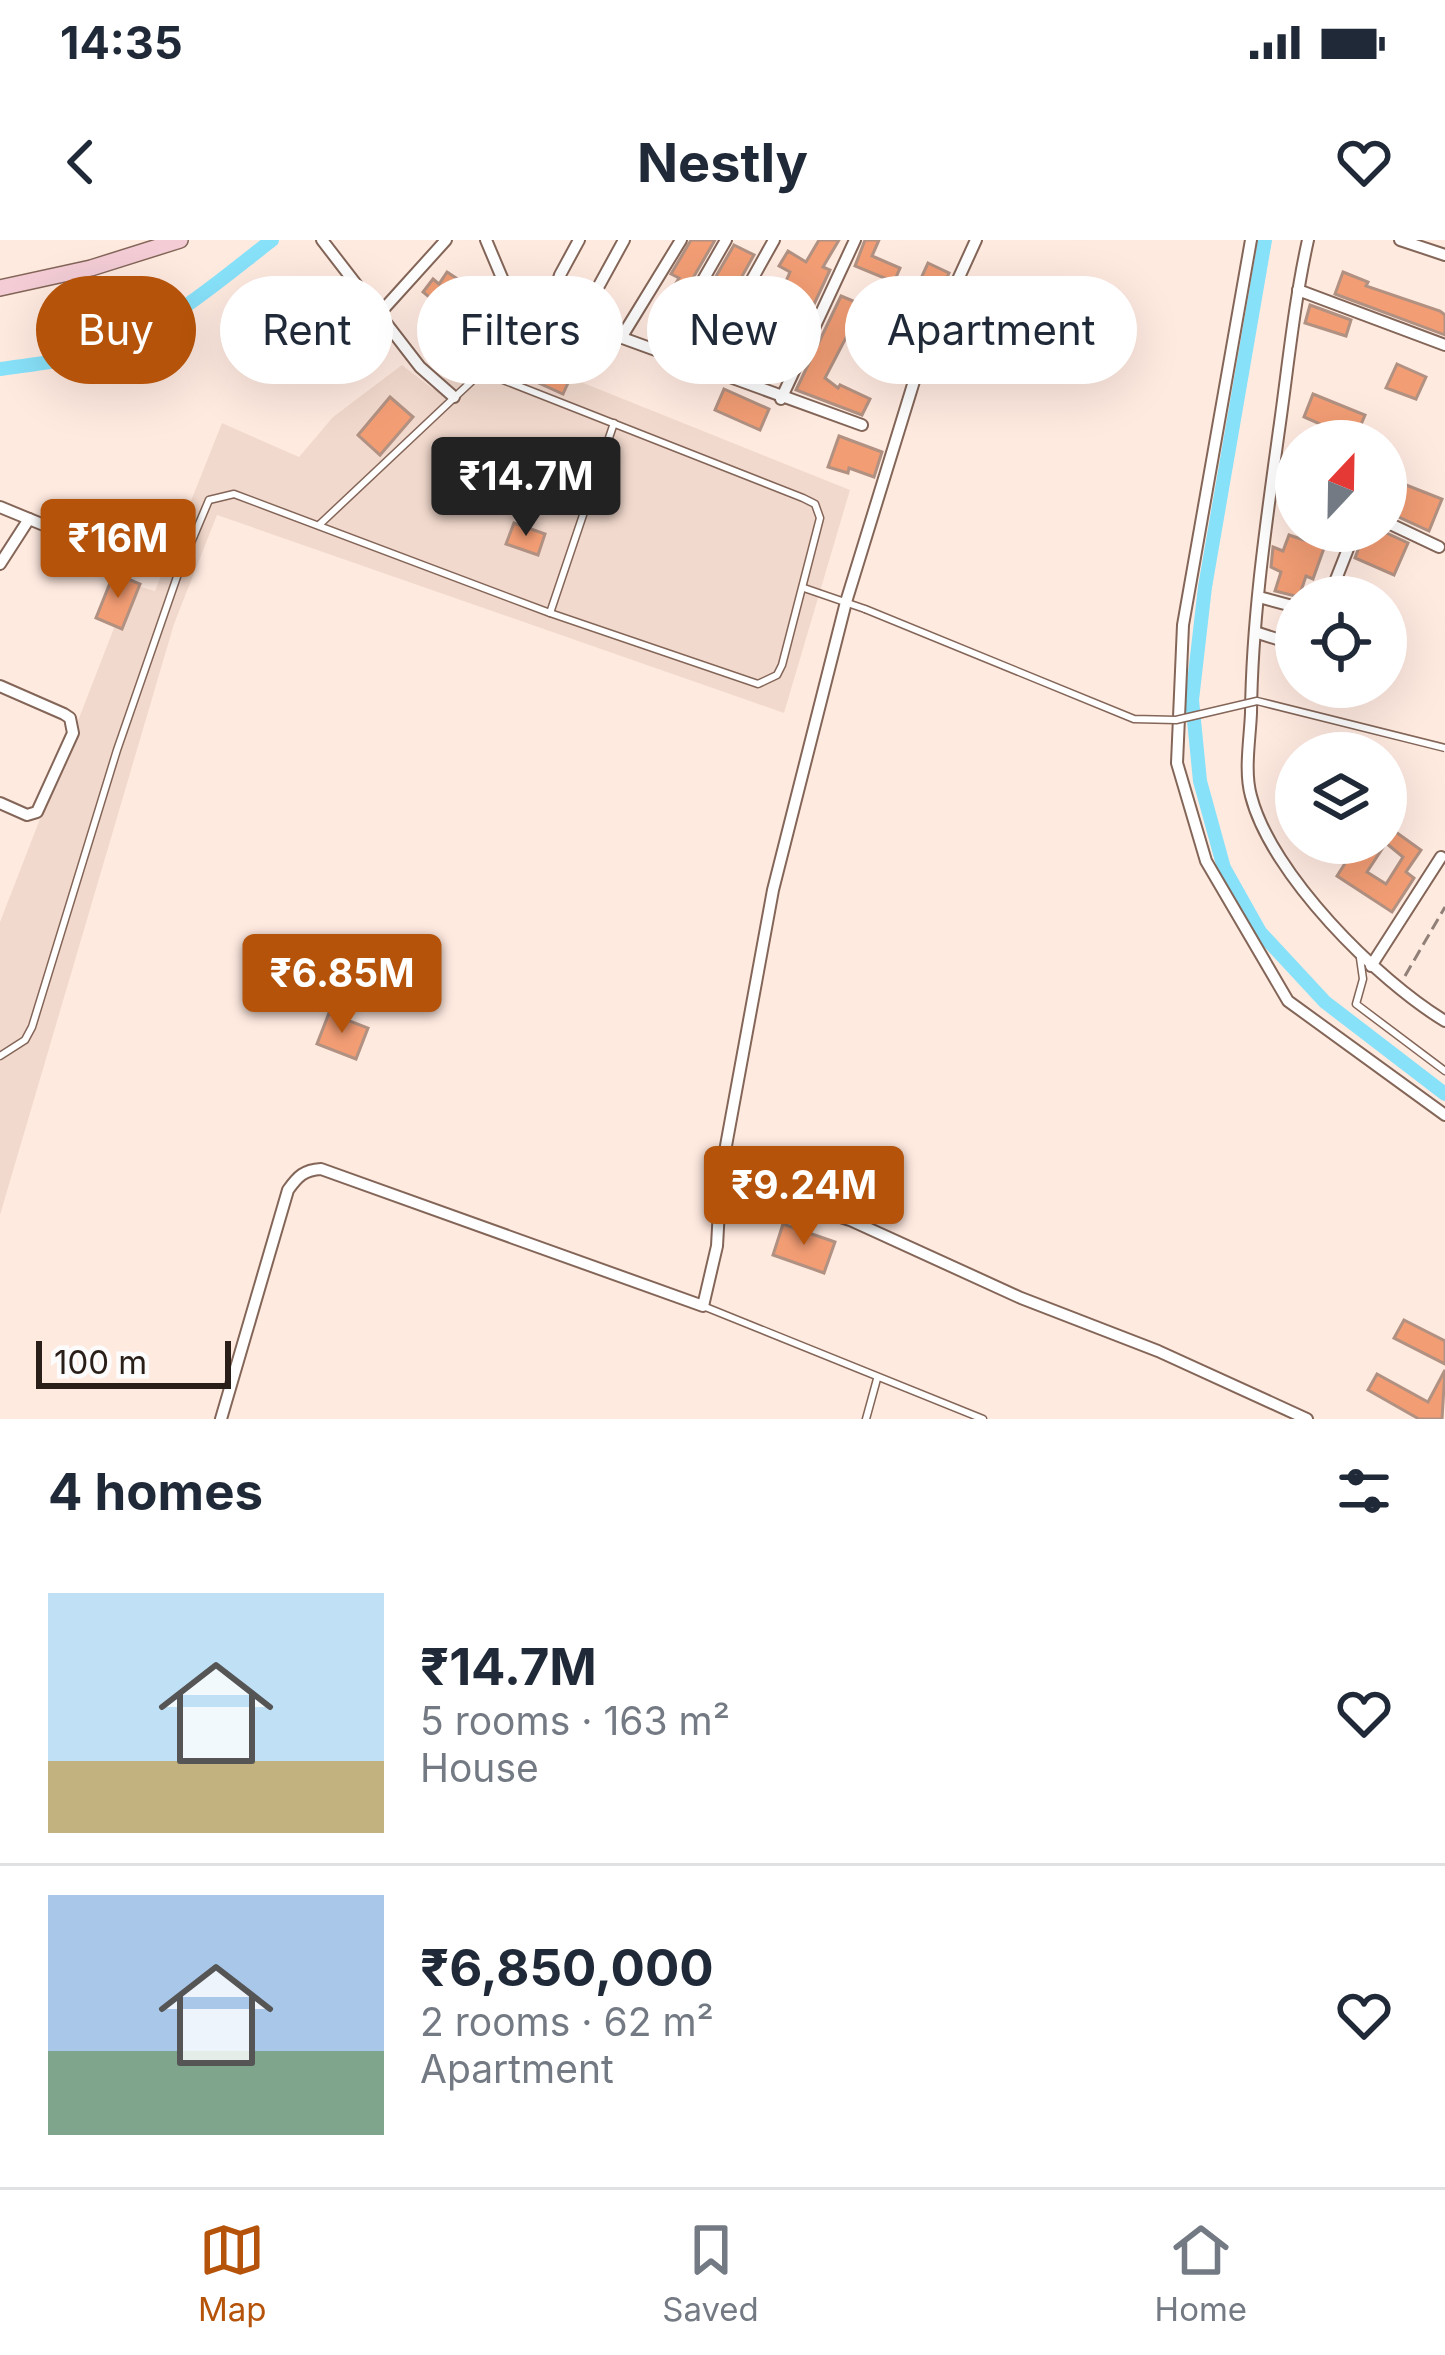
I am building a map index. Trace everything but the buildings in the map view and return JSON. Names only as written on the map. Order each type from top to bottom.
[{"type":"street","points":[[322,240],[351,276]]},
{"type":"street","points":[[393,299],[446,240]]},
{"type":"street","points":[[486,240],[502,276]]},
{"type":"street","points":[[560,276],[579,240]]},
{"type":"street","points":[[604,276],[624,240]]},
{"type":"street","points":[[623,336],[681,240]]},
{"type":"street","points":[[705,276],[726,240]]},
{"type":"street","points":[[754,276],[774,240]]},
{"type":"street","points":[[781,399],[855,240]]},
{"type":"street","points":[[221,1419],[288,1190],[308,1170],[321,1169],[703,1306],[717,1246],[721,1173],[773,890],[846,602],[919,365],[976,240]]},
{"type":"street","points":[[1251,240],[1183,625],[1177,763],[1206,861],[1288,1001],[1445,1115]]},
{"type":"street","points":[[1308,240],[1259,597],[1249,791],[1259,820],[1286,866],[1358,952],[1445,1021]]},
{"type":"street","points":[[1400,240],[1445,255]]},
{"type":"street","points":[[0,288],[91,268],[167,242]]},
{"type":"street","points":[[1298,290],[1445,345]]},
{"type":"street","points":[[393,331],[420,367],[454,397]]},
{"type":"street","points":[[742,384],[862,425]]},
{"type":"street","points":[[0,507],[116,555]]},
{"type":"street","points":[[0,564],[28,519]]},
{"type":"street","points":[[1407,532],[1439,547]]},
{"type":"street","points":[[1259,597],[1275,601]]},
{"type":"street","points":[[1256,632],[1275,638]]},
{"type":"street","points":[[0,686],[64,714],[70,718],[73,733],[37,812],[27,814],[0,802]]},
{"type":"street","points":[[1371,966],[1441,857]]},
{"type":"street","points":[[721,1173],[850,1220],[1306,1419]]},
{"type":"lane","points":[[0,1055],[25,1040],[32,1028],[117,750],[209,500],[234,494],[550,613],[758,684],[778,675],[820,518],[815,505],[488,374],[473,380],[319,525]]},
{"type":"lane","points":[[550,613],[614,423]]},
{"type":"lane","points":[[804,588],[1134,719],[1176,720],[1257,701],[1445,748]]},
{"type":"lane","points":[[1358,952],[1363,979],[1356,1004],[1445,1071]]},
{"type":"lane","points":[[703,1306],[983,1419]]},
{"type":"lane","points":[[866,1419],[877,1379]]},
{"type":"path","points":[[1398,988],[1445,907]]},
{"type":"shaded area","points":[[402,365],[417,377],[417,384],[433,389],[438,384],[586,384],[850,490],[784,713],[217,515],[174,624],[0,1215],[0,922],[131,584],[155,591],[222,423],[299,457],[333,417],[377,384],[393,384],[393,372]]},
{"type":"waterway","points":[[0,369],[90,354],[118,344],[198,297],[272,240]]},
{"type":"waterway","points":[[1265,240],[1205,587],[1192,700],[1200,781],[1224,868],[1260,932],[1325,1002],[1445,1094]]}]
